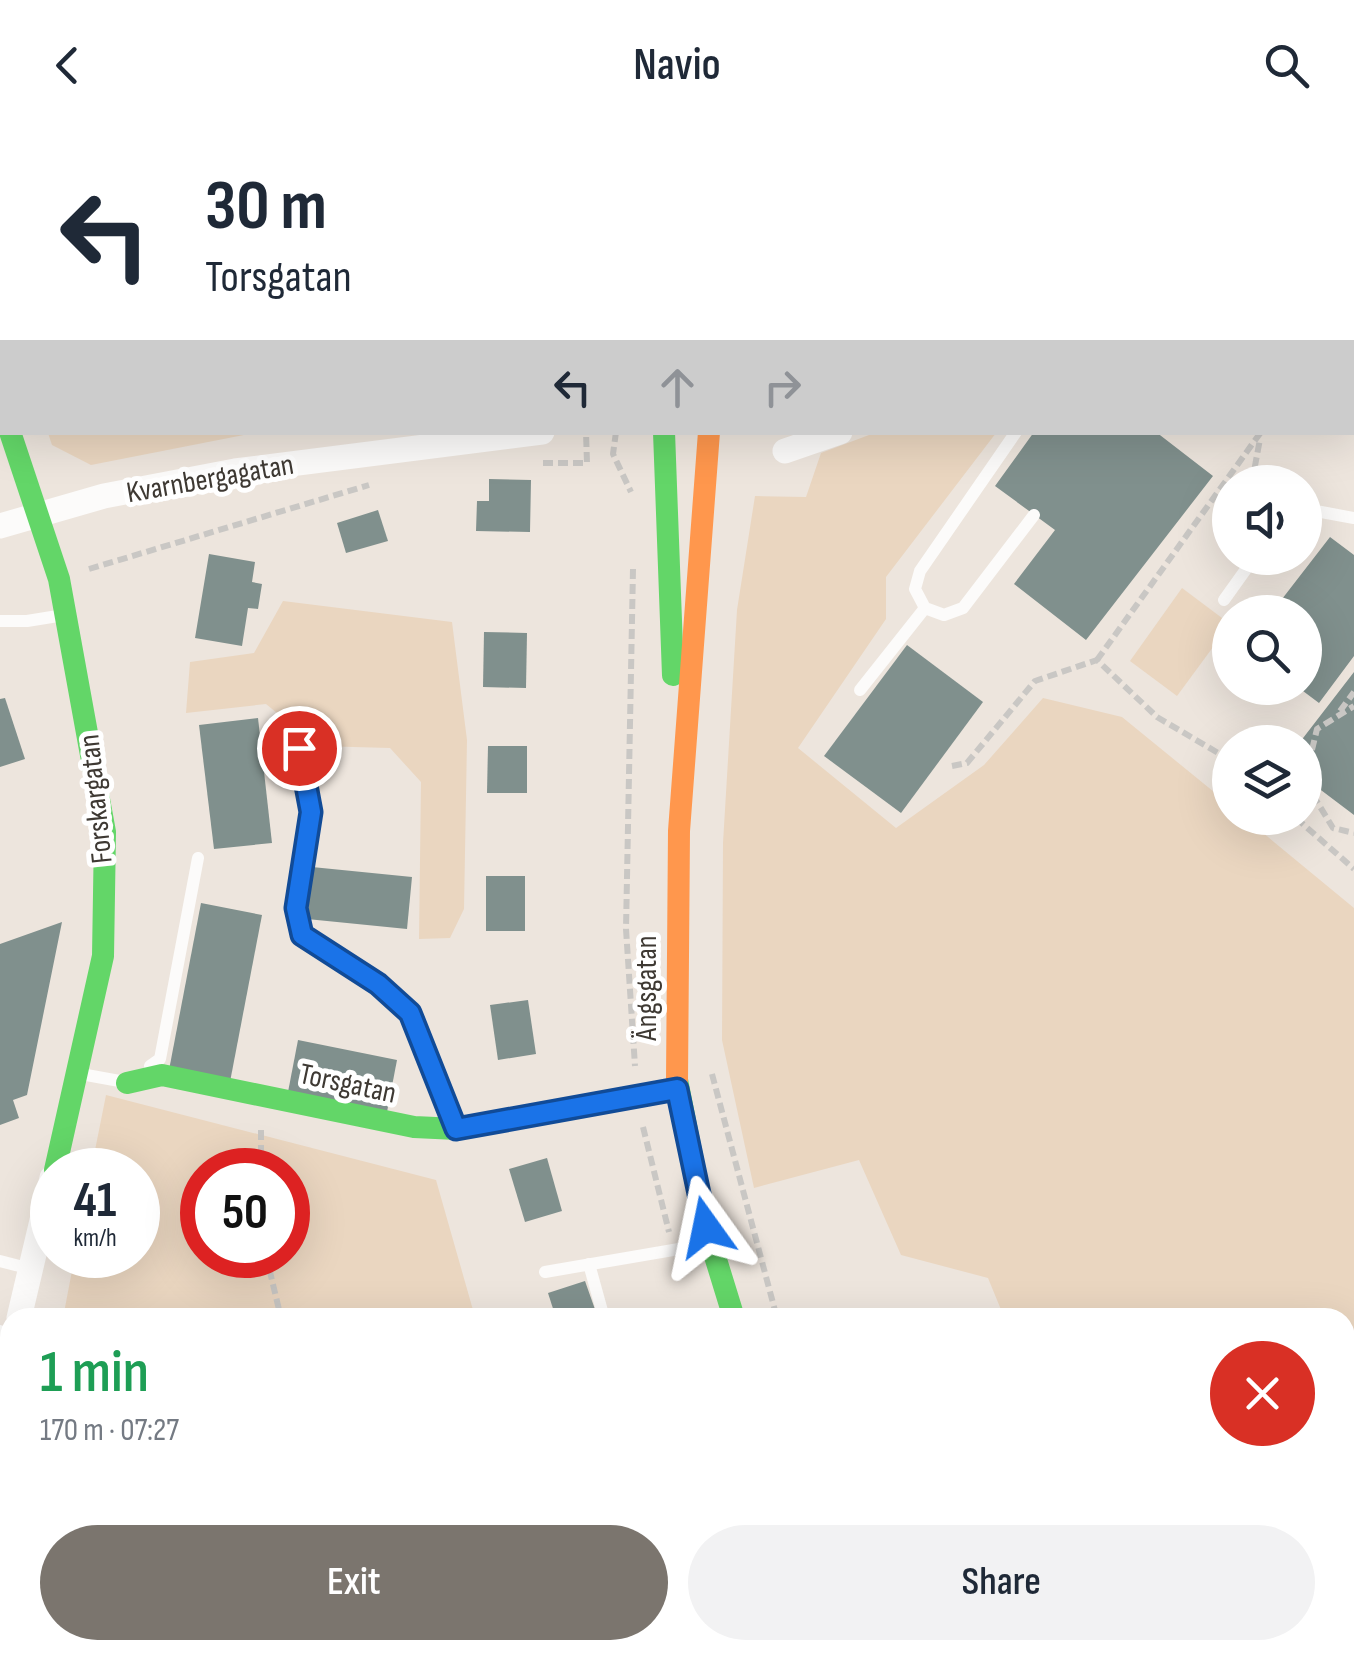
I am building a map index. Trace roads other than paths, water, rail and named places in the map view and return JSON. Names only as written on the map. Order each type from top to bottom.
[{"type":"street","name":"Forskargatan","points":[[11,435],[60,578],[105,832],[103,956],[59,1148]]},
{"type":"street","name":"Kvarnbergagatan","points":[[0,526],[104,496],[234,471],[518,435]]},
{"type":"street","name":"Ängsgatan","points":[[664,435],[679,830],[677,1089],[711,1243],[731,1308]]},
{"type":"street","name":"Ängsgatan","points":[[679,830],[710,435]]},
{"type":"street","points":[[785,451],[831,435]]},
{"type":"street","name":"Torsgatan","points":[[126,1082],[162,1075],[414,1127],[456,1129],[677,1089]]},
{"type":"street","points":[[21,1308],[30,1273]]},
{"type":"lane","points":[[1014,435],[920,570],[916,589],[924,608],[944,615],[964,608],[1034,515]]},
{"type":"lane","points":[[1322,512],[1354,518]]},
{"type":"lane","points":[[860,690],[924,608]]},
{"type":"lane","points":[[0,621],[66,614]]},
{"type":"lane","points":[[299,748],[311,812],[296,908],[302,935],[378,984],[410,1013],[456,1129]]},
{"type":"lane","points":[[78,1073],[126,1082],[160,1059],[198,858]]},
{"type":"lane","points":[[545,1272],[711,1243]]},
{"type":"lane","points":[[0,1261],[30,1269]]},
{"type":"lane","points":[[588,1264],[601,1308]]}]
